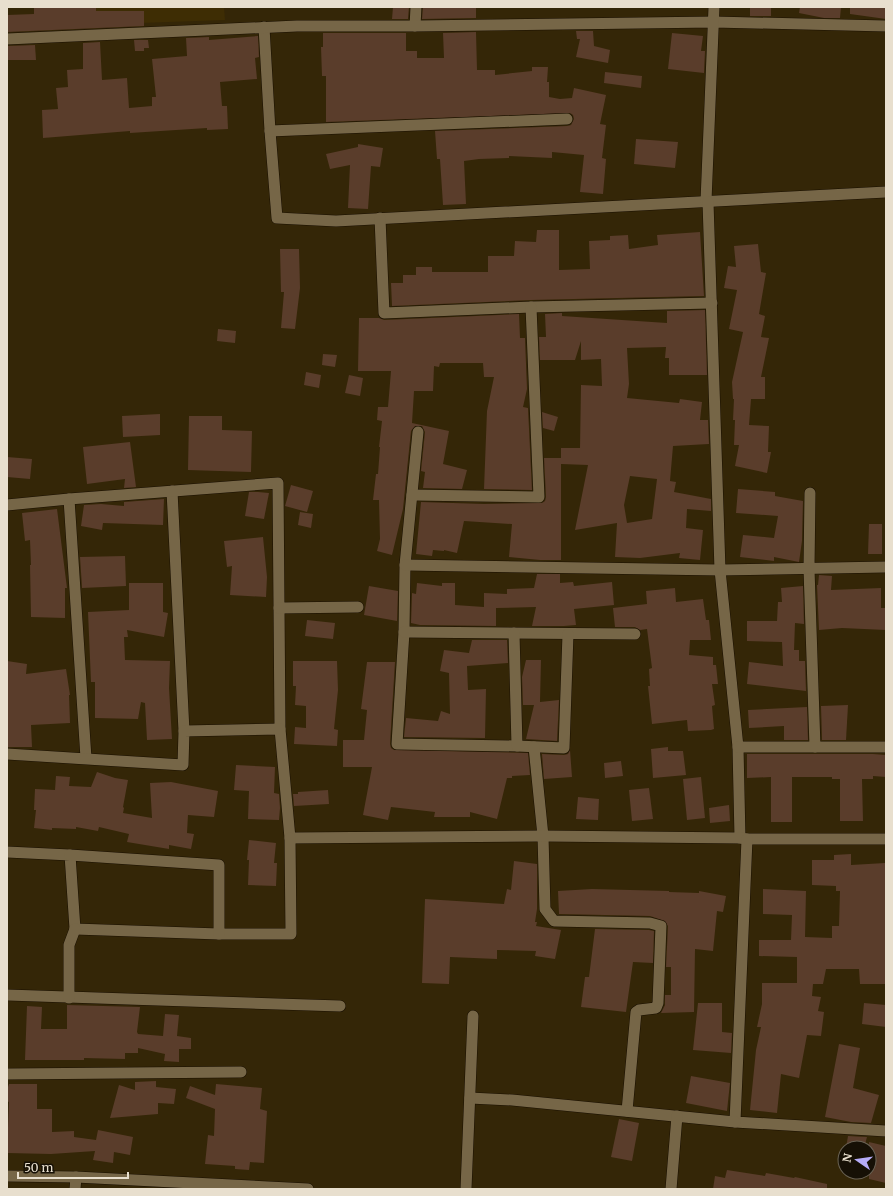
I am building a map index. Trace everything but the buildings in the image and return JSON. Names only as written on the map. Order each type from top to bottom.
[{"type":"street","points":[[415,26],[416,7]]},
{"type":"street","points":[[714,7],[707,202],[712,303],[720,570],[738,748],[743,839],[735,1122]]},
{"type":"street","points":[[7,39],[297,26],[714,22],[886,26]]},
{"type":"street","points":[[264,27],[277,218],[336,221],[886,192]]},
{"type":"street","points":[[270,132],[567,119]]},
{"type":"street","points":[[380,218],[384,313],[531,307],[712,303]]},
{"type":"street","points":[[412,494],[538,498],[531,307]]},
{"type":"street","points":[[418,432],[405,565],[404,632],[398,744],[564,748],[568,634]]},
{"type":"street","points":[[7,505],[278,483],[280,729],[290,838],[291,934],[219,934],[75,929]]},
{"type":"street","points":[[7,754],[183,765],[184,731],[172,491]]},
{"type":"street","points":[[810,493],[809,569],[815,747]]},
{"type":"street","points":[[69,499],[86,758]]},
{"type":"street","points":[[405,565],[720,570],[886,567]]},
{"type":"street","points":[[279,608],[358,607]]},
{"type":"street","points":[[404,632],[635,634]]},
{"type":"street","points":[[514,633],[517,746]]},
{"type":"street","points":[[184,731],[280,729]]},
{"type":"street","points":[[534,747],[543,836],[545,909],[554,921],[650,923],[661,926],[658,1003],[656,1008],[636,1012],[628,1111]]},
{"type":"street","points":[[738,748],[886,747]]},
{"type":"street","points":[[290,838],[543,836],[743,839],[886,839]]},
{"type":"street","points":[[7,852],[219,865],[219,934]]},
{"type":"street","points":[[69,998],[68,945],[75,929],[70,855]]},
{"type":"street","points":[[7,996],[340,1006]]},
{"type":"street","points":[[466,1189],[473,1016]]},
{"type":"street","points":[[7,1074],[241,1072]]},
{"type":"street","points":[[470,1098],[512,1100],[735,1122],[886,1131]]},
{"type":"street","points":[[671,1189],[677,1116]]},
{"type":"street","points":[[7,1176],[76,1177],[308,1189]]},
{"type":"street","points":[[75,1189],[76,1177]]},
{"type":"shaded area","points":[[82,7],[224,7],[225,20],[84,25]]}]
